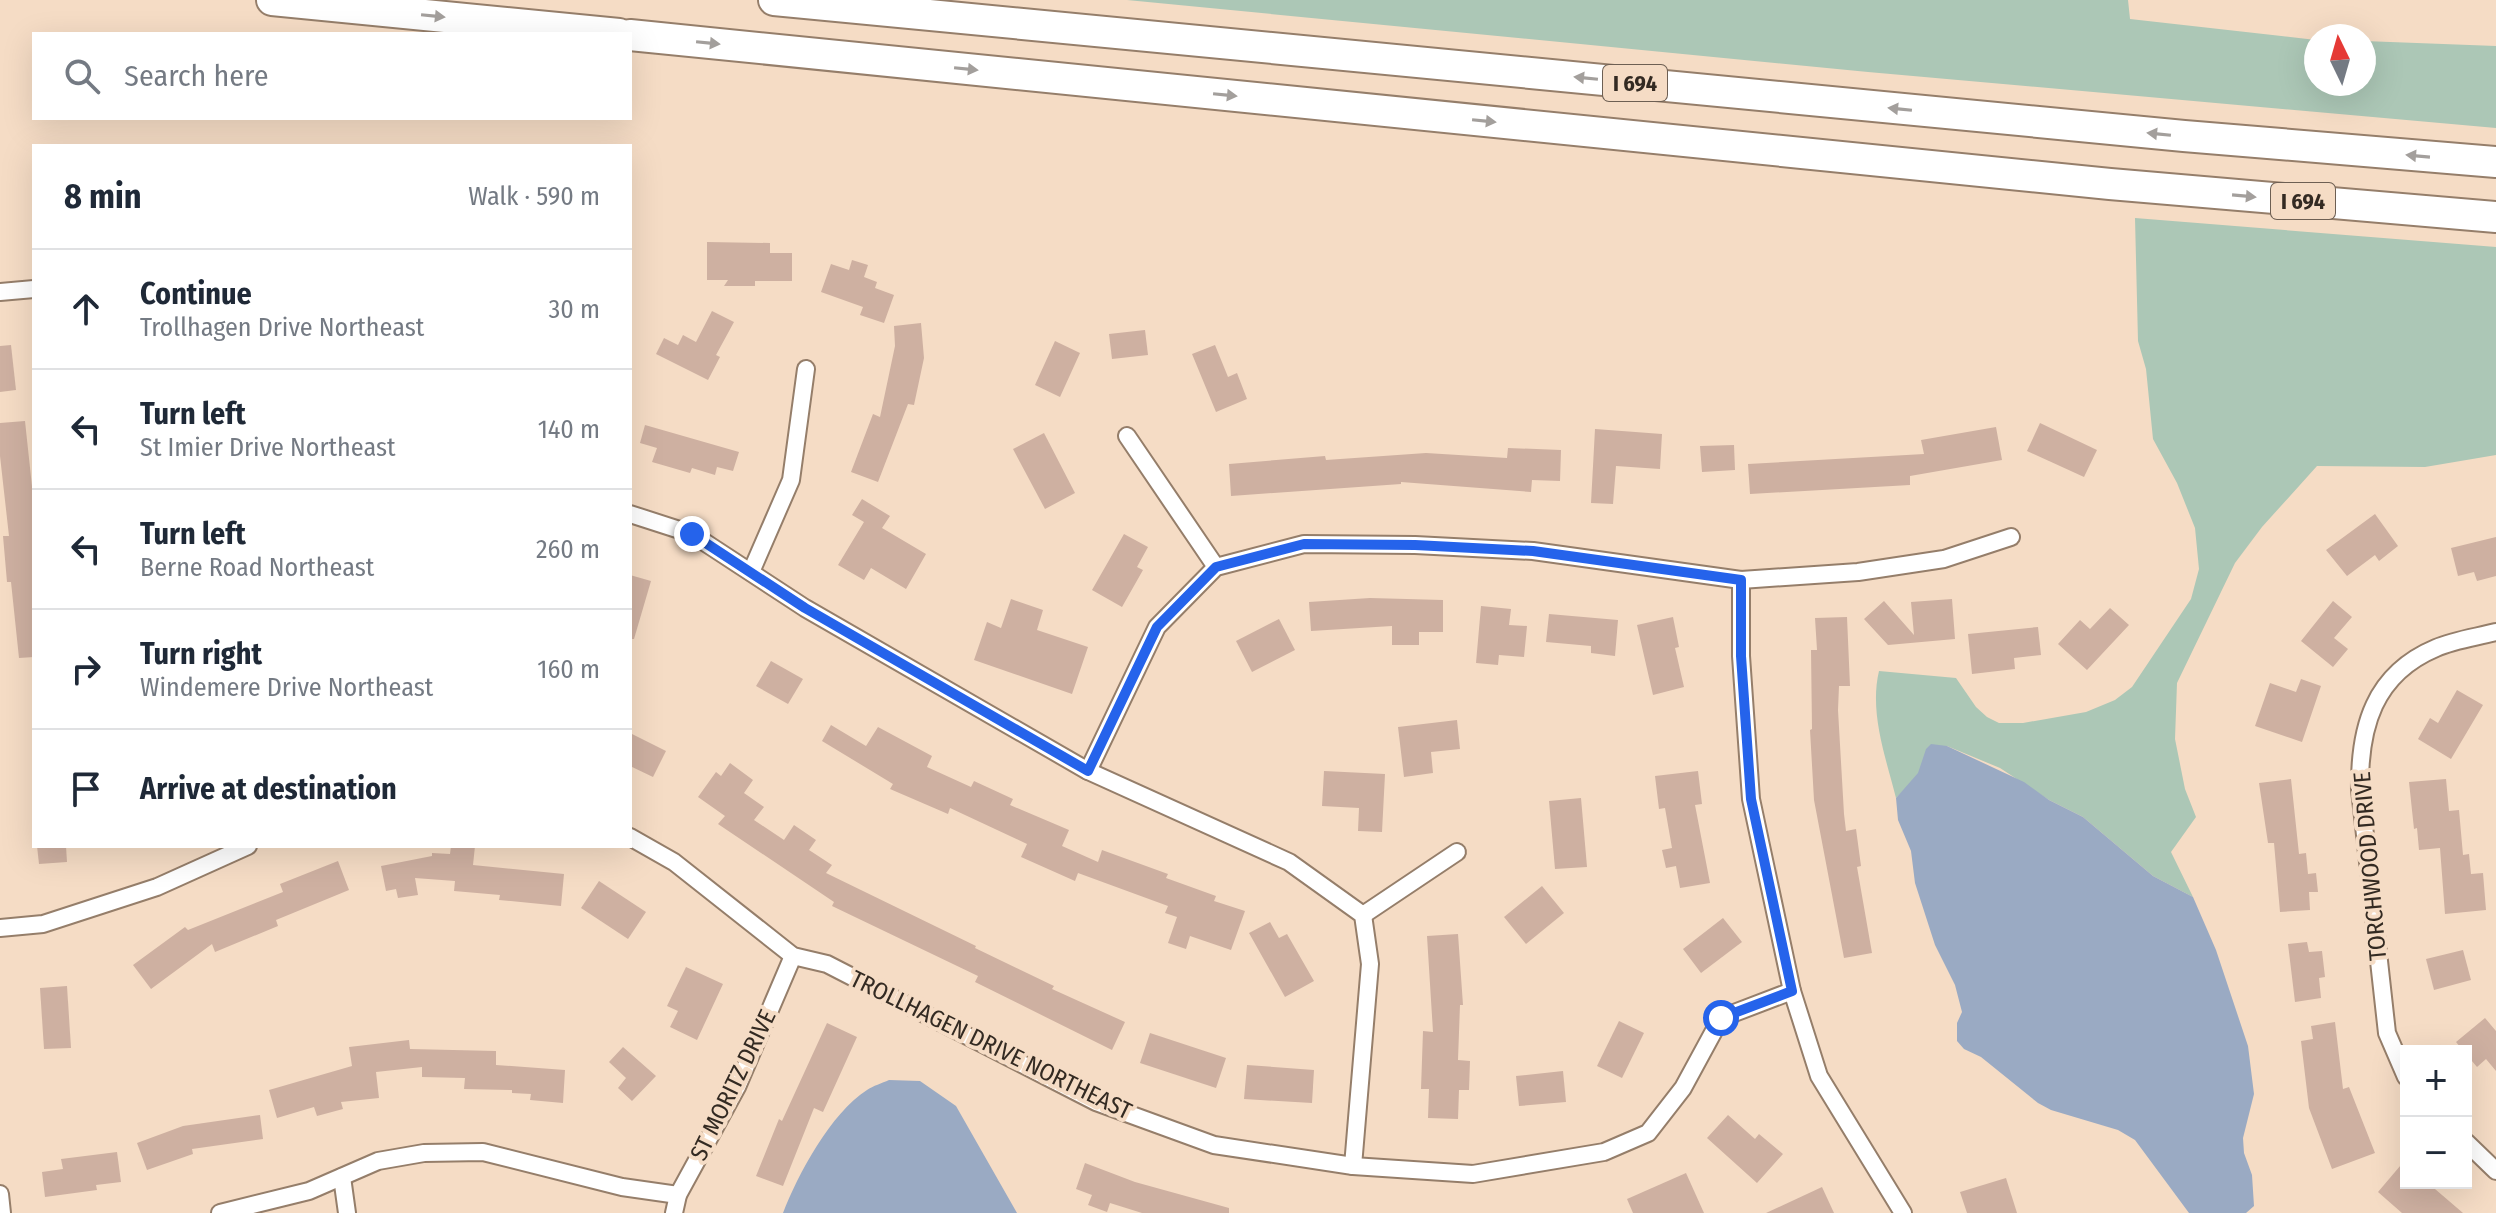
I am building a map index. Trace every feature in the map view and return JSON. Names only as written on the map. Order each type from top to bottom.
[{"type":"highway","points":[[272,0],[599,32]]},
{"type":"highway","name":"I 694","points":[[774,0],[2170,135],[2496,162]]},
{"type":"highway","name":"I 694","points":[[632,35],[2110,184],[2496,217]]},
{"type":"street","points":[[0,292],[32,289]]},
{"type":"street","points":[[751,572],[791,480],[806,369]]},
{"type":"street","points":[[1127,436],[1216,567]]},
{"type":"street","points":[[632,515],[692,534],[805,608],[1088,771],[1289,862],[1363,915],[1370,964],[1353,1166]]},
{"type":"street","points":[[1088,771],[1157,627],[1216,567],[1304,544],[1533,551],[1741,580],[1858,572],[1944,559],[2011,537]]},
{"type":"street","points":[[1741,580],[1741,656],[1751,799],[1792,991],[1819,1076],[1903,1213]]},
{"type":"street","name":"TORCHWOOD DRIVE","points":[[2400,1063],[2387,1033],[2360,790],[2359,758],[2364,727],[2377,698],[2396,673],[2416,657],[2439,646],[2496,632]]},
{"type":"street","name":"TROLLHAGEN DRIVE NORTHEAST","points":[[632,838],[674,862],[793,956],[827,964],[1096,1102],[1214,1145],[1353,1166],[1473,1174],[1604,1152],[1648,1133],[1683,1088],[1721,1018],[1792,991]]},
{"type":"street","points":[[0,928],[43,924],[157,887],[244,848]]},
{"type":"street","points":[[1363,915],[1457,852]]},
{"type":"street","name":"ST MORITZ DRIVE","points":[[674,1213],[678,1195],[737,1087],[793,956]]},
{"type":"street","points":[[2472,1148],[2496,1171]]},
{"type":"street","points":[[220,1213],[309,1191],[378,1161],[424,1153],[483,1152],[622,1187],[678,1195]]},
{"type":"street","points":[[342,1177],[347,1213]]},
{"type":"street","points":[[0,1194],[2,1213]]},
{"type":"green space","points":[[1127,0],[2128,0],[2130,19],[2304,39],[2304,96],[2376,96],[2376,41],[2496,46],[2496,128],[1868,72]]},
{"type":"green space","points":[[2135,218],[2496,247],[2496,455],[2425,467],[2317,466],[2262,527],[2235,563],[2177,683],[2175,739],[2185,789],[2196,817],[2171,852],[2193,897],[2153,876],[2083,817],[2049,800],[2000,768],[1947,746],[1896,798],[1877,719],[1879,671],[1956,678],[1976,707],[1999,723],[2023,723],[2086,712],[2115,700],[2132,687],[2191,599],[2199,569],[2195,528],[2177,483],[2153,439],[2146,369],[2138,341]]},
{"type":"water","points":[[1931,744],[1947,746],[2024,782],[2049,800],[2083,817],[2153,876],[2193,897],[2216,950],[2248,1046],[2254,1094],[2243,1138],[2244,1153],[2252,1175],[2254,1206],[2246,1213],[2189,1213],[2135,1140],[2118,1130],[2051,1110],[2038,1103],[1957,1041],[1957,1023],[1962,1012],[1955,985],[1935,945],[1915,883],[1911,851],[1898,820],[1896,798],[1918,773],[1926,749]]},
{"type":"water","points":[[889,1080],[920,1081],[956,1106],[1017,1213],[783,1213],[807,1163],[841,1113],[869,1089]]},
{"type":"building","points":[[707,242],[770,243],[770,253],[792,253],[792,281],[755,281],[755,286],[724,286],[728,280],[707,280]]},
{"type":"building","points":[[852,260],[868,265],[864,277],[877,282],[875,288],[894,295],[884,323],[860,315],[863,307],[821,292],[831,264],[849,270]]},
{"type":"building","points":[[712,311],[734,322],[716,355],[720,357],[708,380],[656,354],[664,338],[678,345],[683,335],[696,342]]},
{"type":"building","points":[[921,323],[924,358],[914,405],[908,404],[878,482],[851,472],[873,414],[880,417],[895,346],[894,326]]},
{"type":"building","points":[[1145,330],[1148,355],[1112,359],[1109,334]]},
{"type":"building","points":[[1055,341],[1080,353],[1060,397],[1035,385]]},
{"type":"building","points":[[11,345],[16,390],[0,392],[0,346]]},
{"type":"building","points":[[1215,345],[1228,377],[1237,373],[1247,399],[1216,412],[1192,354]]},
{"type":"building","points":[[25,421],[32,486],[32,657],[19,658],[11,582],[7,582],[3,536],[9,536],[0,456],[0,423]]},
{"type":"building","points":[[2040,423],[2097,450],[2084,477],[2027,451]]},
{"type":"building","points":[[645,425],[739,452],[733,471],[717,467],[715,475],[692,468],[690,473],[652,462],[657,448],[640,443]]},
{"type":"building","points":[[1996,427],[2002,460],[1910,476],[1910,485],[1750,494],[1748,464],[1924,454],[1921,440]]},
{"type":"building","points":[[1595,429],[1662,434],[1660,469],[1616,466],[1613,504],[1591,503]]},
{"type":"building","points":[[1044,433],[1075,493],[1045,509],[1013,449]]},
{"type":"building","points":[[1734,445],[1735,470],[1702,472],[1700,446]]},
{"type":"building","points":[[1508,448],[1561,450],[1560,481],[1532,480],[1531,492],[1401,482],[1231,496],[1229,464],[1325,456],[1326,460],[1426,453],[1507,458]]},
{"type":"building","points":[[862,499],[890,516],[882,528],[926,554],[906,589],[871,568],[864,580],[838,565],[864,522],[852,515]]},
{"type":"building","points":[[2375,514],[2398,546],[2379,561],[2375,555],[2347,576],[2326,550]]},
{"type":"building","points":[[1124,534],[1148,547],[1137,567],[1143,570],[1122,607],[1092,590]]},
{"type":"building","points":[[2496,537],[2496,576],[2477,581],[2474,572],[2458,576],[2451,548]]},
{"type":"building","points":[[632,576],[651,581],[632,639]]},
{"type":"building","points":[[1370,598],[1443,600],[1443,632],[1419,632],[1419,645],[1392,645],[1392,626],[1311,631],[1309,602]]},
{"type":"building","points":[[1011,599],[1043,610],[1037,630],[1088,647],[1072,694],[974,660],[987,622],[1001,628]]},
{"type":"building","points":[[1952,599],[1955,639],[1888,645],[1864,619],[1884,601],[1914,635],[1911,602]]},
{"type":"building","points":[[2333,601],[2352,617],[2334,638],[2348,649],[2333,667],[2301,641]]},
{"type":"building","points":[[1481,606],[1511,609],[1509,625],[1527,626],[1524,657],[1499,655],[1498,665],[1476,663]]},
{"type":"building","points":[[2110,608],[2129,625],[2087,670],[2058,644],[2080,620],[2090,629]]},
{"type":"building","points":[[1549,614],[1618,620],[1615,656],[1591,653],[1591,646],[1546,642]]},
{"type":"building","points":[[1673,617],[1679,647],[1675,648],[1684,687],[1653,695],[1637,625]]},
{"type":"building","points":[[1847,617],[1850,686],[1839,686],[1838,710],[1844,814],[1846,831],[1856,829],[1861,866],[1857,867],[1872,953],[1844,958],[1814,800],[1810,730],[1811,650],[1817,650],[1815,618]]},
{"type":"building","points":[[1279,619],[1295,650],[1252,672],[1236,641]]},
{"type":"building","points":[[2038,627],[2041,655],[2014,658],[2015,669],[1972,674],[1968,634]]},
{"type":"building","points":[[771,661],[803,679],[788,704],[756,686]]},
{"type":"building","points":[[2301,679],[2321,686],[2302,742],[2255,726],[2270,683],[2296,692]]},
{"type":"building","points":[[2457,690],[2483,705],[2451,759],[2418,739],[2430,718],[2438,723]]},
{"type":"building","points":[[1457,720],[1460,749],[1431,752],[1433,773],[1404,777],[1398,727]]},
{"type":"building","points":[[831,725],[866,746],[878,727],[932,756],[927,767],[971,787],[974,781],[1013,799],[1010,805],[1069,830],[1062,846],[1098,862],[1102,850],[1168,874],[1166,878],[1216,896],[1214,901],[1245,911],[1231,950],[1190,936],[1186,949],[1168,943],[1177,917],[1165,913],[1168,906],[1078,873],[1075,881],[1021,857],[1027,844],[950,808],[948,814],[890,789],[893,784],[822,741]]},
{"type":"building","points":[[632,734],[666,751],[653,777],[632,767]]},
{"type":"building","points":[[730,763],[753,780],[744,793],[764,807],[754,820],[784,840],[794,825],[816,840],[809,850],[832,865],[826,873],[1054,986],[1052,989],[1125,1022],[1112,1050],[975,982],[978,976],[832,906],[834,902],[718,824],[725,816],[698,797],[716,772],[721,776]]},
{"type":"building","points":[[1324,771],[1385,774],[1382,832],[1358,831],[1359,808],[1322,806]]},
{"type":"building","points":[[1698,771],[1702,804],[1695,805],[1710,883],[1680,888],[1676,866],[1666,868],[1662,850],[1672,848],[1665,808],[1659,809],[1655,776]]},
{"type":"building","points":[[2291,779],[2299,854],[2306,853],[2308,874],[2316,873],[2318,892],[2309,892],[2310,910],[2280,912],[2274,843],[2268,843],[2259,783]]},
{"type":"building","points":[[2446,779],[2449,811],[2459,810],[2463,855],[2469,854],[2471,874],[2483,873],[2486,910],[2445,914],[2440,848],[2419,850],[2409,782]]},
{"type":"building","points":[[1581,798],[1587,867],[1555,869],[1549,801]]},
{"type":"building","points":[[37,848],[66,848],[67,862],[39,864]]},
{"type":"building","points":[[451,848],[475,848],[473,865],[564,874],[561,906],[499,900],[500,895],[454,891],[455,881],[415,878],[418,895],[398,898],[396,889],[386,891],[381,866],[432,856],[432,853],[450,854]]},
{"type":"building","points":[[338,861],[349,890],[276,920],[278,926],[215,952],[212,944],[151,989],[133,965],[185,927],[188,930],[283,892],[280,884]]},
{"type":"building","points":[[599,881],[646,912],[628,939],[581,908]]},
{"type":"building","points":[[1542,886],[1564,913],[1526,944],[1504,917]]},
{"type":"building","points":[[1723,918],[1742,942],[1701,973],[1683,949]]},
{"type":"building","points":[[1270,922],[1279,938],[1287,934],[1314,981],[1285,997],[1249,933]]},
{"type":"building","points":[[1458,934],[1463,1005],[1460,1005],[1458,1060],[1470,1061],[1469,1090],[1459,1090],[1458,1119],[1428,1118],[1429,1089],[1421,1089],[1423,1031],[1433,1032],[1427,936]]},
{"type":"building","points":[[2307,942],[2309,952],[2322,951],[2325,977],[2319,978],[2321,998],[2295,1002],[2288,944]]},
{"type":"building","points":[[2463,950],[2471,980],[2434,990],[2426,959]]},
{"type":"building","points":[[686,967],[723,984],[697,1040],[670,1027],[678,1011],[667,1006]]},
{"type":"building","points":[[67,986],[71,1048],[44,1049],[40,988]]},
{"type":"building","points":[[2485,1018],[2496,1031],[2496,1071],[2486,1059],[2477,1067],[2472,1061],[2472,1045],[2459,1045],[2456,1042]]},
{"type":"building","points":[[1619,1021],[1644,1033],[1622,1078],[1597,1066]]},
{"type":"building","points":[[2335,1022],[2343,1089],[2349,1087],[2375,1153],[2332,1169],[2309,1108],[2301,1041],[2313,1039],[2311,1026]]},
{"type":"building","points":[[827,1023],[857,1037],[823,1112],[814,1108],[783,1186],[756,1176],[779,1119],[782,1121]]},
{"type":"building","points":[[1150,1033],[1226,1058],[1216,1088],[1140,1063]]},
{"type":"building","points":[[409,1040],[410,1049],[496,1051],[496,1065],[565,1070],[563,1103],[530,1100],[531,1094],[512,1093],[512,1090],[464,1089],[465,1078],[422,1077],[422,1067],[376,1072],[379,1098],[341,1102],[343,1109],[317,1116],[314,1107],[277,1118],[269,1090],[352,1066],[349,1047]]},
{"type":"building","points":[[623,1047],[656,1076],[632,1101],[618,1088],[626,1078],[609,1062]]},
{"type":"building","points":[[1247,1065],[1314,1070],[1312,1103],[1244,1099]]},
{"type":"building","points":[[1563,1071],[1566,1102],[1519,1106],[1516,1076]]},
{"type":"building","points":[[260,1115],[263,1139],[192,1149],[193,1154],[147,1170],[137,1143],[183,1126]]},
{"type":"building","points":[[1728,1115],[1755,1139],[1759,1134],[1783,1154],[1757,1183],[1707,1138]]},
{"type":"building","points":[[117,1152],[121,1182],[96,1185],[97,1190],[45,1197],[42,1172],[63,1169],[61,1159]]},
{"type":"building","points":[[1085,1163],[1135,1182],[1229,1208],[1229,1213],[1142,1213],[1110,1203],[1107,1212],[1088,1205],[1092,1195],[1076,1189]]},
{"type":"building","points":[[2400,1166],[2400,1189],[2435,1189],[2463,1213],[2402,1213],[2378,1192]]},
{"type":"building","points":[[1686,1173],[1704,1213],[1633,1213],[1627,1199]]},
{"type":"building","points":[[2006,1178],[2017,1213],[1967,1213],[1960,1192]]},
{"type":"building","points":[[1822,1187],[1834,1213],[1766,1213]]},
{"type":"route","points":[[692,534],[805,608],[1088,771],[1157,627],[1216,567],[1304,544],[1415,545],[1533,551],[1741,580],[1741,656],[1751,799],[1792,991],[1721,1018]]}]
